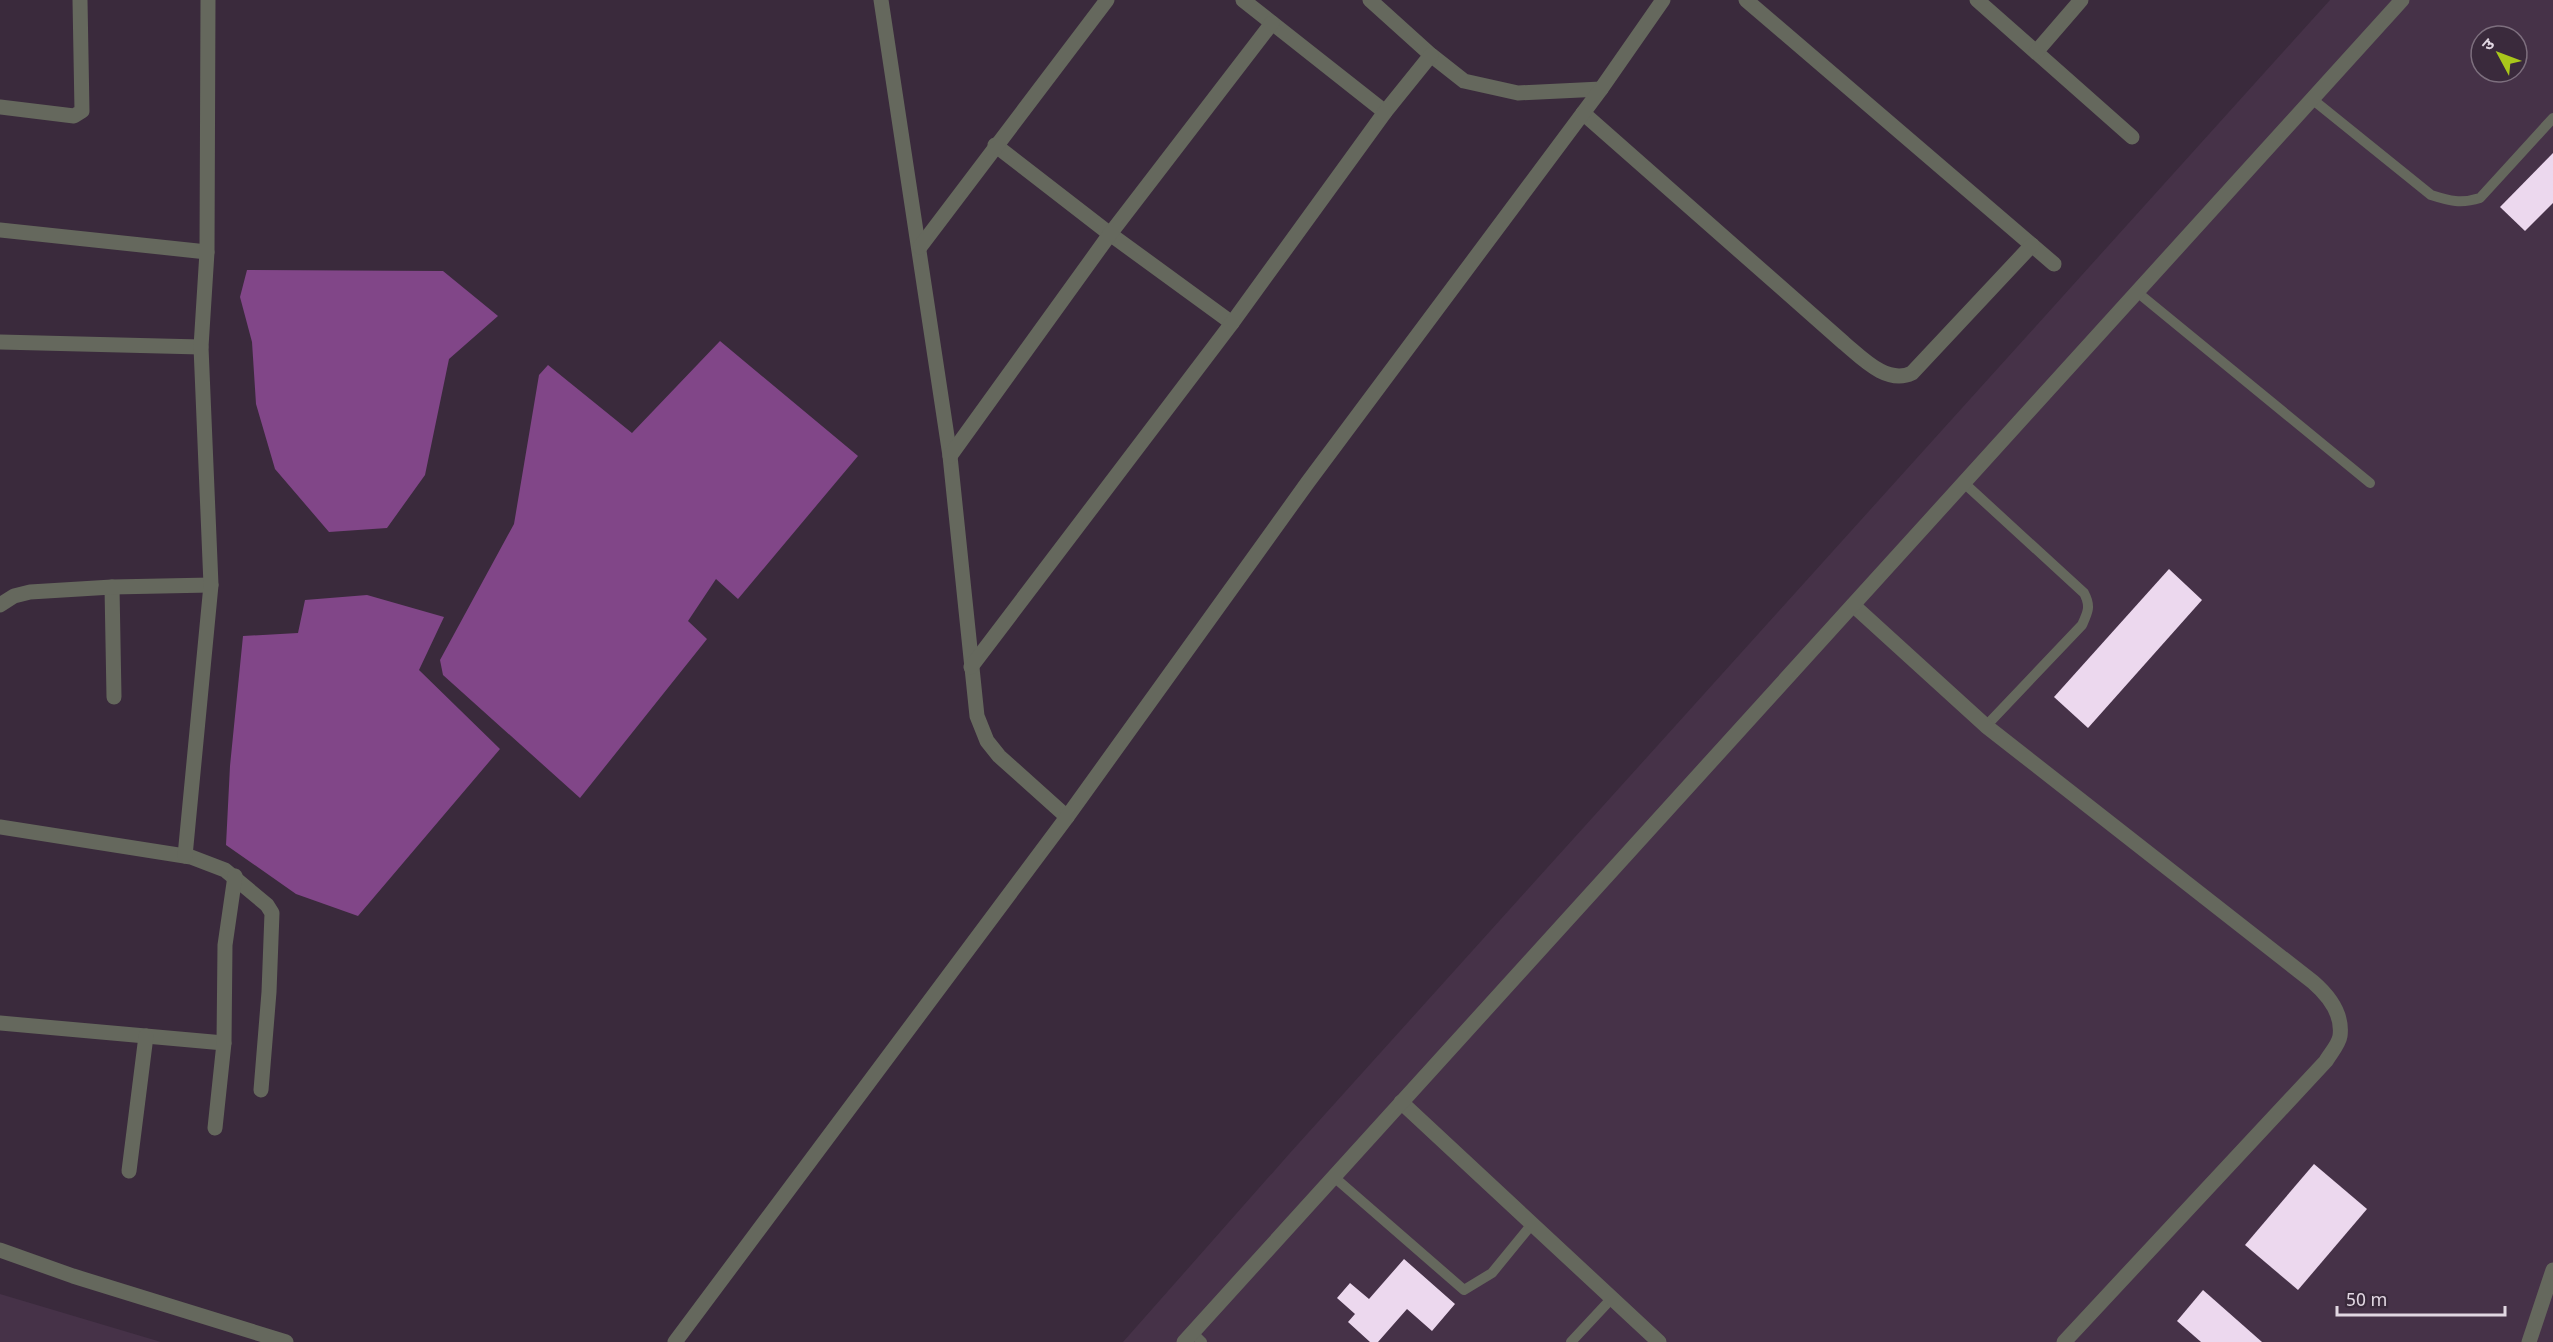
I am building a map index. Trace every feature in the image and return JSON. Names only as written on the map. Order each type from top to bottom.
[{"type":"street","points":[[0,107],[79,115],[83,107],[80,0]]},
{"type":"street","points":[[185,856],[211,585],[201,347],[207,252],[208,0]]},
{"type":"street","points":[[881,0],[950,456],[977,716],[987,741],[999,756],[1067,817]]},
{"type":"street","points":[[920,247],[1107,0]]},
{"type":"street","points":[[1243,0],[1385,112]]},
{"type":"street","points":[[1370,0],[1431,55],[1464,81],[1518,93],[1601,89]]},
{"type":"street","points":[[675,1342],[1067,817],[1308,482],[1601,89],[1663,0]]},
{"type":"street","points":[[1746,0],[2054,264]]},
{"type":"street","points":[[1977,0],[2132,137]]},
{"type":"street","points":[[2036,52],[2081,0]]},
{"type":"street","points":[[1193,1339],[1401,1102],[2402,0]]},
{"type":"street","points":[[950,456],[1110,234],[1272,23]]},
{"type":"street","points":[[971,667],[1232,323],[1385,112],[1431,55]]},
{"type":"street","points":[[1583,113],[1844,343],[1872,366],[1891,376],[1902,378],[1912,373],[2032,245]]},
{"type":"street","points":[[995,145],[1110,234],[1232,323]]},
{"type":"street","points":[[0,230],[207,252]]},
{"type":"street","points":[[0,342],[201,347]]},
{"type":"street","points":[[0,605],[14,596],[30,592],[112,587],[211,585]]},
{"type":"street","points":[[112,587],[114,697]]},
{"type":"street","points":[[1853,605],[1986,726],[2321,988],[2328,994],[2337,1012],[2340,1036],[2326,1061],[2064,1342]]},
{"type":"street","points":[[0,827],[185,856],[225,870],[267,905],[272,913],[269,992],[261,1090]]},
{"type":"street","points":[[215,1128],[224,1043],[225,945],[235,876]]},
{"type":"street","points":[[0,1023],[224,1043]]},
{"type":"street","points":[[129,1171],[146,1036]]},
{"type":"street","points":[[1401,1102],[1659,1342]]},
{"type":"street","points":[[0,1250],[85,1280],[286,1342]]},
{"type":"street","points":[[2529,1342],[2553,1269]]},
{"type":"lane","points":[[2312,99],[2431,195],[2453,202],[2466,202],[2480,198],[2553,118]]},
{"type":"lane","points":[[2137,292],[2370,483]]},
{"type":"lane","points":[[1964,483],[2084,593],[2089,609],[2082,625],[1986,726]]},
{"type":"lane","points":[[1334,1177],[1464,1290],[1492,1273],[1532,1224]]},
{"type":"lane","points":[[1571,1342],[1612,1298]]},
{"type":"shaded area","points":[[2330,0],[2553,0],[2553,1342],[1123,1342],[1290,1153]]},
{"type":"shaded area","points":[[247,270],[443,271],[498,316],[449,359],[425,475],[387,528],[329,532],[275,469],[256,404],[252,342],[240,297]]},
{"type":"shaded area","points":[[720,341],[858,456],[738,599],[716,579],[688,621],[707,639],[580,798],[443,675],[440,660],[514,524],[539,375],[548,365],[632,433]]},
{"type":"shaded area","points":[[367,595],[444,617],[419,670],[500,749],[358,916],[296,894],[226,845],[230,766],[243,636],[298,633],[305,600]]},
{"type":"shaded area","points":[[0,1294],[161,1342],[0,1342]]},
{"type":"building","points":[[2553,153],[2553,203],[2525,231],[2500,207]]},
{"type":"building","points":[[2169,569],[2202,600],[2088,728],[2054,697]]},
{"type":"building","points":[[2314,1164],[2367,1209],[2298,1290],[2245,1245]]},
{"type":"building","points":[[1404,1259],[1455,1304],[1432,1331],[1407,1309],[1378,1342],[1370,1342],[1348,1322],[1355,1314],[1337,1298],[1350,1283],[1369,1299]]},
{"type":"building","points":[[2203,1290],[2262,1342],[2201,1342],[2177,1321]]}]
